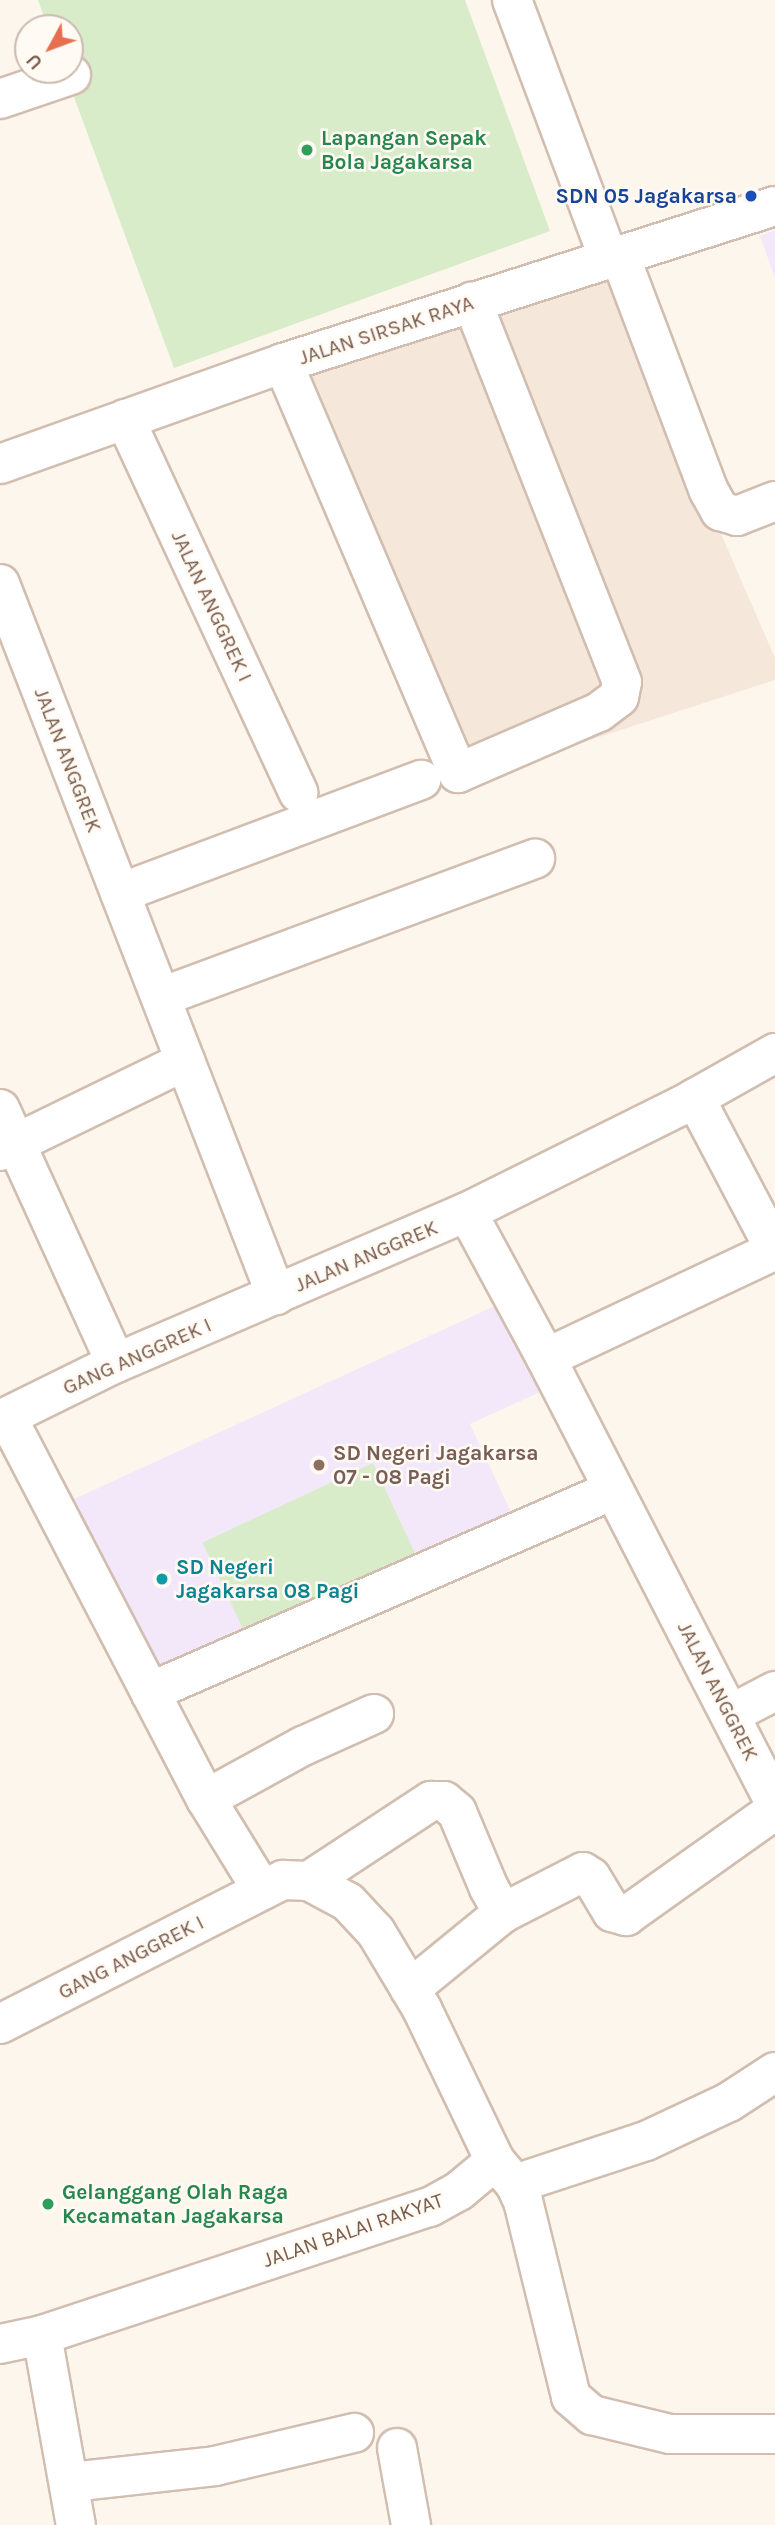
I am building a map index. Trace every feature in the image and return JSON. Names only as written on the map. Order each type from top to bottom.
[{"type":"street","points":[[512,0],[709,491],[720,511],[737,516],[775,501]]},
{"type":"street","points":[[0,99],[44,84]]},
{"type":"street","name":"JALAN SIRSAK RAYA","points":[[0,464],[284,363],[775,206]]},
{"type":"street","points":[[284,363],[458,773],[599,712],[619,697],[622,682],[472,301]]},
{"type":"street","name":"JALAN ANGGREK I","points":[[125,419],[299,793]]},
{"type":"street","name":"JALAN ANGGREK","points":[[0,584],[276,1295],[467,1212],[546,1358],[775,1802]]},
{"type":"street","points":[[120,893],[421,780]]},
{"type":"street","points":[[161,997],[535,859]]},
{"type":"street","points":[[467,1212],[695,1098],[775,1053]]},
{"type":"street","points":[[8,1147],[185,1061]]},
{"type":"street","points":[[546,1358],[775,1250],[695,1098]]},
{"type":"street","points":[[0,1109],[8,1147],[116,1363]]},
{"type":"street","name":"GANG ANGGREK I","points":[[3,1419],[116,1363],[276,1295]]},
{"type":"street","points":[[3,1419],[206,1800],[262,1890]]},
{"type":"street","points":[[150,1692],[614,1490]]},
{"type":"street","points":[[731,1714],[775,1691]]},
{"type":"street","points":[[206,1800],[273,1762],[374,1714]]},
{"type":"street","points":[[503,1913],[489,1888],[457,1812],[444,1801],[431,1801],[309,1881],[348,1902],[376,1932],[410,1989],[505,2173],[523,2201],[571,2397],[592,2415],[670,2434],[775,2434]]},
{"type":"street","points":[[410,1989],[503,1913],[583,1872],[592,1877],[612,1912],[626,1916],[775,1810]]},
{"type":"street","name":"GANG ANGGREK I","points":[[0,2024],[283,1880],[309,1881]]},
{"type":"street","points":[[505,2173],[646,2141],[729,2102],[775,2072]]},
{"type":"street","name":"JALAN BALAI RAKYAT","points":[[0,2344],[42,2335],[430,2207],[459,2191],[505,2173]]},
{"type":"street","points":[[42,2335],[71,2482],[76,2525]]},
{"type":"street","points":[[71,2482],[215,2466],[354,2433]]},
{"type":"street","points":[[397,2448],[411,2525]]},
{"type":"shaded area","points":[[775,230],[775,278],[760,236]]},
{"type":"shaded area","points":[[606,269],[775,658],[775,680],[458,783],[284,382]]},
{"type":"shaded area","name":"SD Negeri Jagakarsa 07 - 08 Pagi","points":[[510,1299],[551,1387],[470,1424],[517,1525],[147,1695],[59,1506]]},
{"type":"green space","name":"Lapangan Sepak Bola Jagakarsa","points":[[38,0],[465,0],[550,231],[174,368],[69,84],[84,84],[84,14],[43,14]]},
{"type":"green space","points":[[373,1463],[416,1555],[246,1635],[203,1542]]},
{"type":"place","name":"Lapangan Sepak Bola Jagakarsa","points":[[307,150]]},
{"type":"place","name":"SDN 05 Jagakarsa","points":[[751,196]]},
{"type":"place","name":"SD Negeri Jagakarsa 07 - 08 Pagi","points":[[319,1465]]},
{"type":"place","name":"SD Negeri Jagakarsa 08 Pagi","points":[[162,1579]]},
{"type":"place","name":"Gelanggang Olah Raga Kecamatan Jagakarsa","points":[[48,2204]]}]
